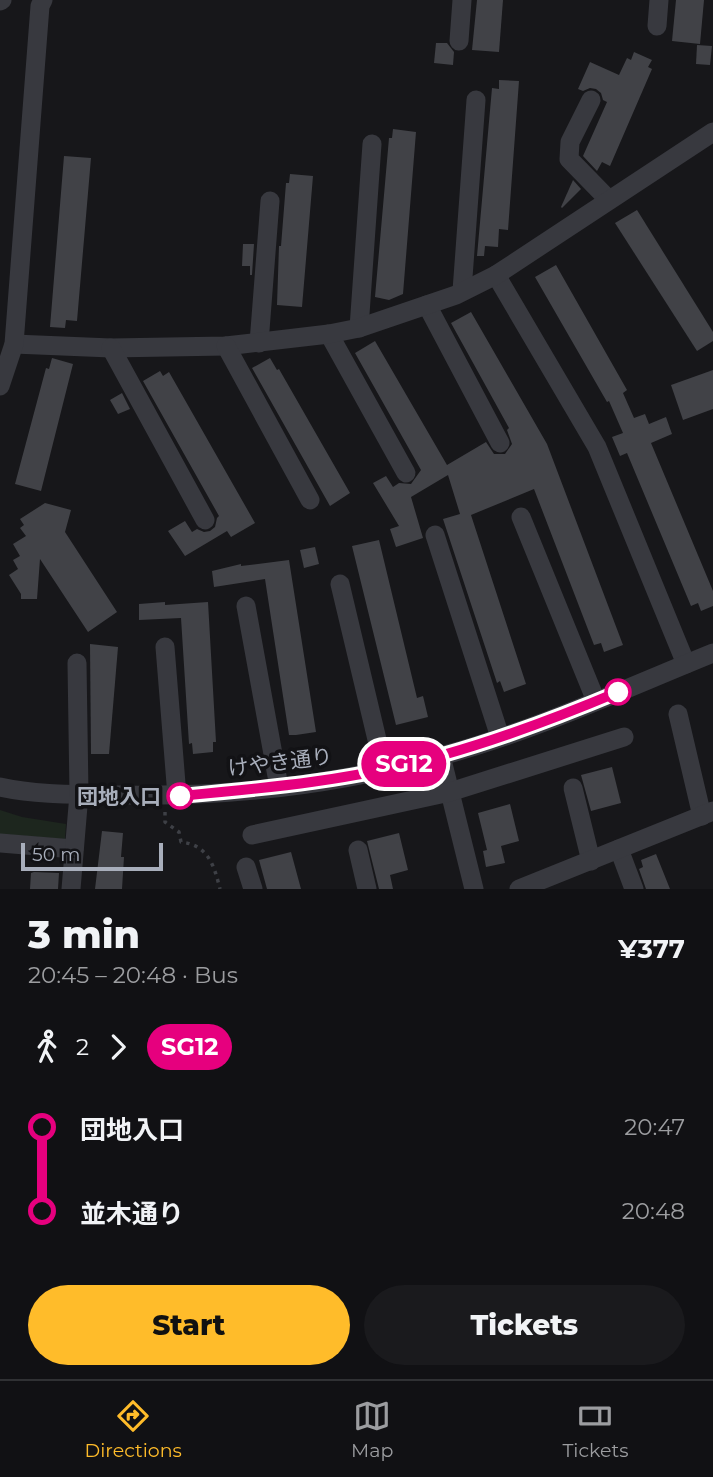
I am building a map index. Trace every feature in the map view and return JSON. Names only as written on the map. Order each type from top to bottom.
[{"type":"street","points":[[0,386],[15,344],[40,6],[43,0]]},
{"type":"street","points":[[459,41],[462,0]]},
{"type":"street","points":[[657,26],[659,0]]},
{"type":"street","points":[[463,291],[475,100]]},
{"type":"street","points":[[592,100],[570,142],[569,159],[609,200]]},
{"type":"street","points":[[15,344],[111,348],[226,346],[359,328],[427,305],[496,275],[713,132]]},
{"type":"street","points":[[359,328],[372,144]]},
{"type":"street","points":[[260,343],[270,201]]},
{"type":"street","points":[[496,275],[597,447],[686,664]]},
{"type":"street","points":[[427,305],[500,443]]},
{"type":"street","points":[[329,334],[406,473]]},
{"type":"street","points":[[226,346],[310,500]]},
{"type":"street","points":[[111,348],[205,520]]},
{"type":"street","points":[[521,517],[596,701]]},
{"type":"street","points":[[435,535],[500,737]]},
{"type":"street","points":[[340,584],[384,769]]},
{"type":"street","points":[[246,606],[279,788]]},
{"type":"street","points":[[165,647],[171,796]]},
{"type":"street","name":"けやき通り","points":[[0,786],[79,794],[171,796],[279,788],[384,769],[441,756],[500,737],[713,653]]},
{"type":"street","points":[[71,889],[79,794],[77,663]]},
{"type":"street","points":[[523,889],[619,849],[709,816],[678,715]]},
{"type":"street","points":[[252,835],[450,792],[624,737]]},
{"type":"street","points":[[441,756],[474,889]]},
{"type":"street","points":[[573,788],[591,862]]},
{"type":"street","points":[[0,843],[74,849]]},
{"type":"street","points":[[619,849],[634,889]]},
{"type":"street","points":[[358,850],[367,889]]},
{"type":"street","points":[[246,867],[253,889]]},
{"type":"path","points":[[171,796],[165,822],[178,832],[181,842],[193,844],[208,856],[220,889]]},
{"type":"shaded area","points":[[0,810],[22,817],[66,824],[65,839],[0,834]]},
{"type":"building","points":[[477,0],[503,0],[499,52],[472,50]]},
{"type":"building","points":[[676,0],[704,0],[700,44],[672,41]]},
{"type":"building","points":[[436,43],[447,43],[454,52],[453,65],[434,63]]},
{"type":"building","points":[[697,45],[712,46],[710,65],[696,64]]},
{"type":"building","points":[[634,52],[652,60],[648,67],[652,69],[610,166],[602,162],[597,171],[583,156],[607,102],[596,89],[578,89],[590,62],[619,75],[627,58],[631,60]]},
{"type":"building","points":[[499,80],[519,81],[508,230],[499,229],[498,247],[485,246],[484,256],[477,256],[492,88],[499,89]]},
{"type":"building","points":[[393,129],[416,132],[403,294],[389,300],[375,297],[389,138],[392,138]]},
{"type":"building","points":[[64,156],[91,158],[77,321],[66,320],[65,328],[50,327]]},
{"type":"building","points":[[290,174],[313,176],[302,307],[277,305],[279,246],[286,183],[289,183]]},
{"type":"building","points":[[573,180],[581,189],[562,208],[561,207]]},
{"type":"building","points":[[637,210],[713,332],[713,341],[697,351],[615,223]]},
{"type":"building","points":[[243,244],[254,244],[252,275],[250,266],[242,266]]},
{"type":"building","points":[[556,265],[627,390],[623,393],[634,418],[645,414],[649,424],[666,417],[672,434],[651,443],[713,591],[713,606],[701,611],[698,603],[691,606],[627,453],[620,456],[612,437],[623,433],[609,401],[607,402],[535,277]]},
{"type":"building","points":[[471,312],[547,444],[623,645],[604,652],[601,643],[594,645],[534,489],[471,515],[526,684],[504,692],[500,681],[497,683],[443,519],[460,514],[448,475],[411,497],[423,538],[396,547],[390,529],[399,526],[373,483],[386,476],[393,487],[399,483],[411,484],[421,470],[355,353],[375,341],[447,465],[486,442],[494,454],[505,454],[512,444],[507,430],[509,428],[451,323]]},
{"type":"building","points":[[52,358],[73,364],[41,491],[15,484],[46,368],[49,369]]},
{"type":"building","points":[[270,358],[277,370],[279,369],[350,493],[330,506],[252,368]]},
{"type":"building","points":[[713,370],[713,409],[683,420],[671,385]]},
{"type":"building","points":[[160,371],[163,376],[169,372],[255,523],[231,537],[227,531],[185,556],[168,531],[185,521],[192,532],[197,529],[210,531],[215,527],[219,516],[143,381]]},
{"type":"building","points":[[122,393],[130,409],[118,414],[110,400]]},
{"type":"building","points":[[45,503],[71,510],[65,532],[117,612],[88,632],[40,559],[37,599],[21,599],[21,594],[9,575],[18,569],[13,560],[20,556],[13,544],[26,536],[20,528],[24,525],[20,519]]},
{"type":"building","points":[[379,540],[417,698],[423,696],[428,717],[396,725],[352,546]]},
{"type":"building","points":[[315,547],[319,564],[304,568],[300,550]]},
{"type":"building","points":[[289,560],[316,732],[296,735],[289,735],[265,579],[214,587],[212,571],[241,564]]},
{"type":"building","points":[[165,602],[165,605],[208,602],[216,742],[213,742],[213,752],[193,754],[192,743],[189,744],[181,618],[139,620],[139,604]]},
{"type":"building","points":[[90,644],[118,647],[109,754],[91,754]]},
{"type":"building","points":[[612,767],[621,803],[591,811],[581,775]]},
{"type":"building","points":[[510,804],[519,841],[501,846],[505,863],[486,867],[483,851],[487,850],[478,813]]},
{"type":"building","points":[[102,831],[123,833],[122,889],[95,889]]},
{"type":"building","points":[[399,833],[408,870],[390,875],[393,889],[379,889],[367,841]]},
{"type":"building","points":[[291,852],[301,889],[267,889],[259,860]]},
{"type":"building","points":[[656,854],[670,889],[646,889],[639,869],[643,867],[641,860]]},
{"type":"building","points":[[31,873],[59,873],[58,889],[30,889]]},
{"type":"bus line","name":"SG12","points":[[180,796],[291,786],[441,756],[500,737],[618,692]]},
{"type":"place","name":"団地入口","points":[[180,796]]}]
